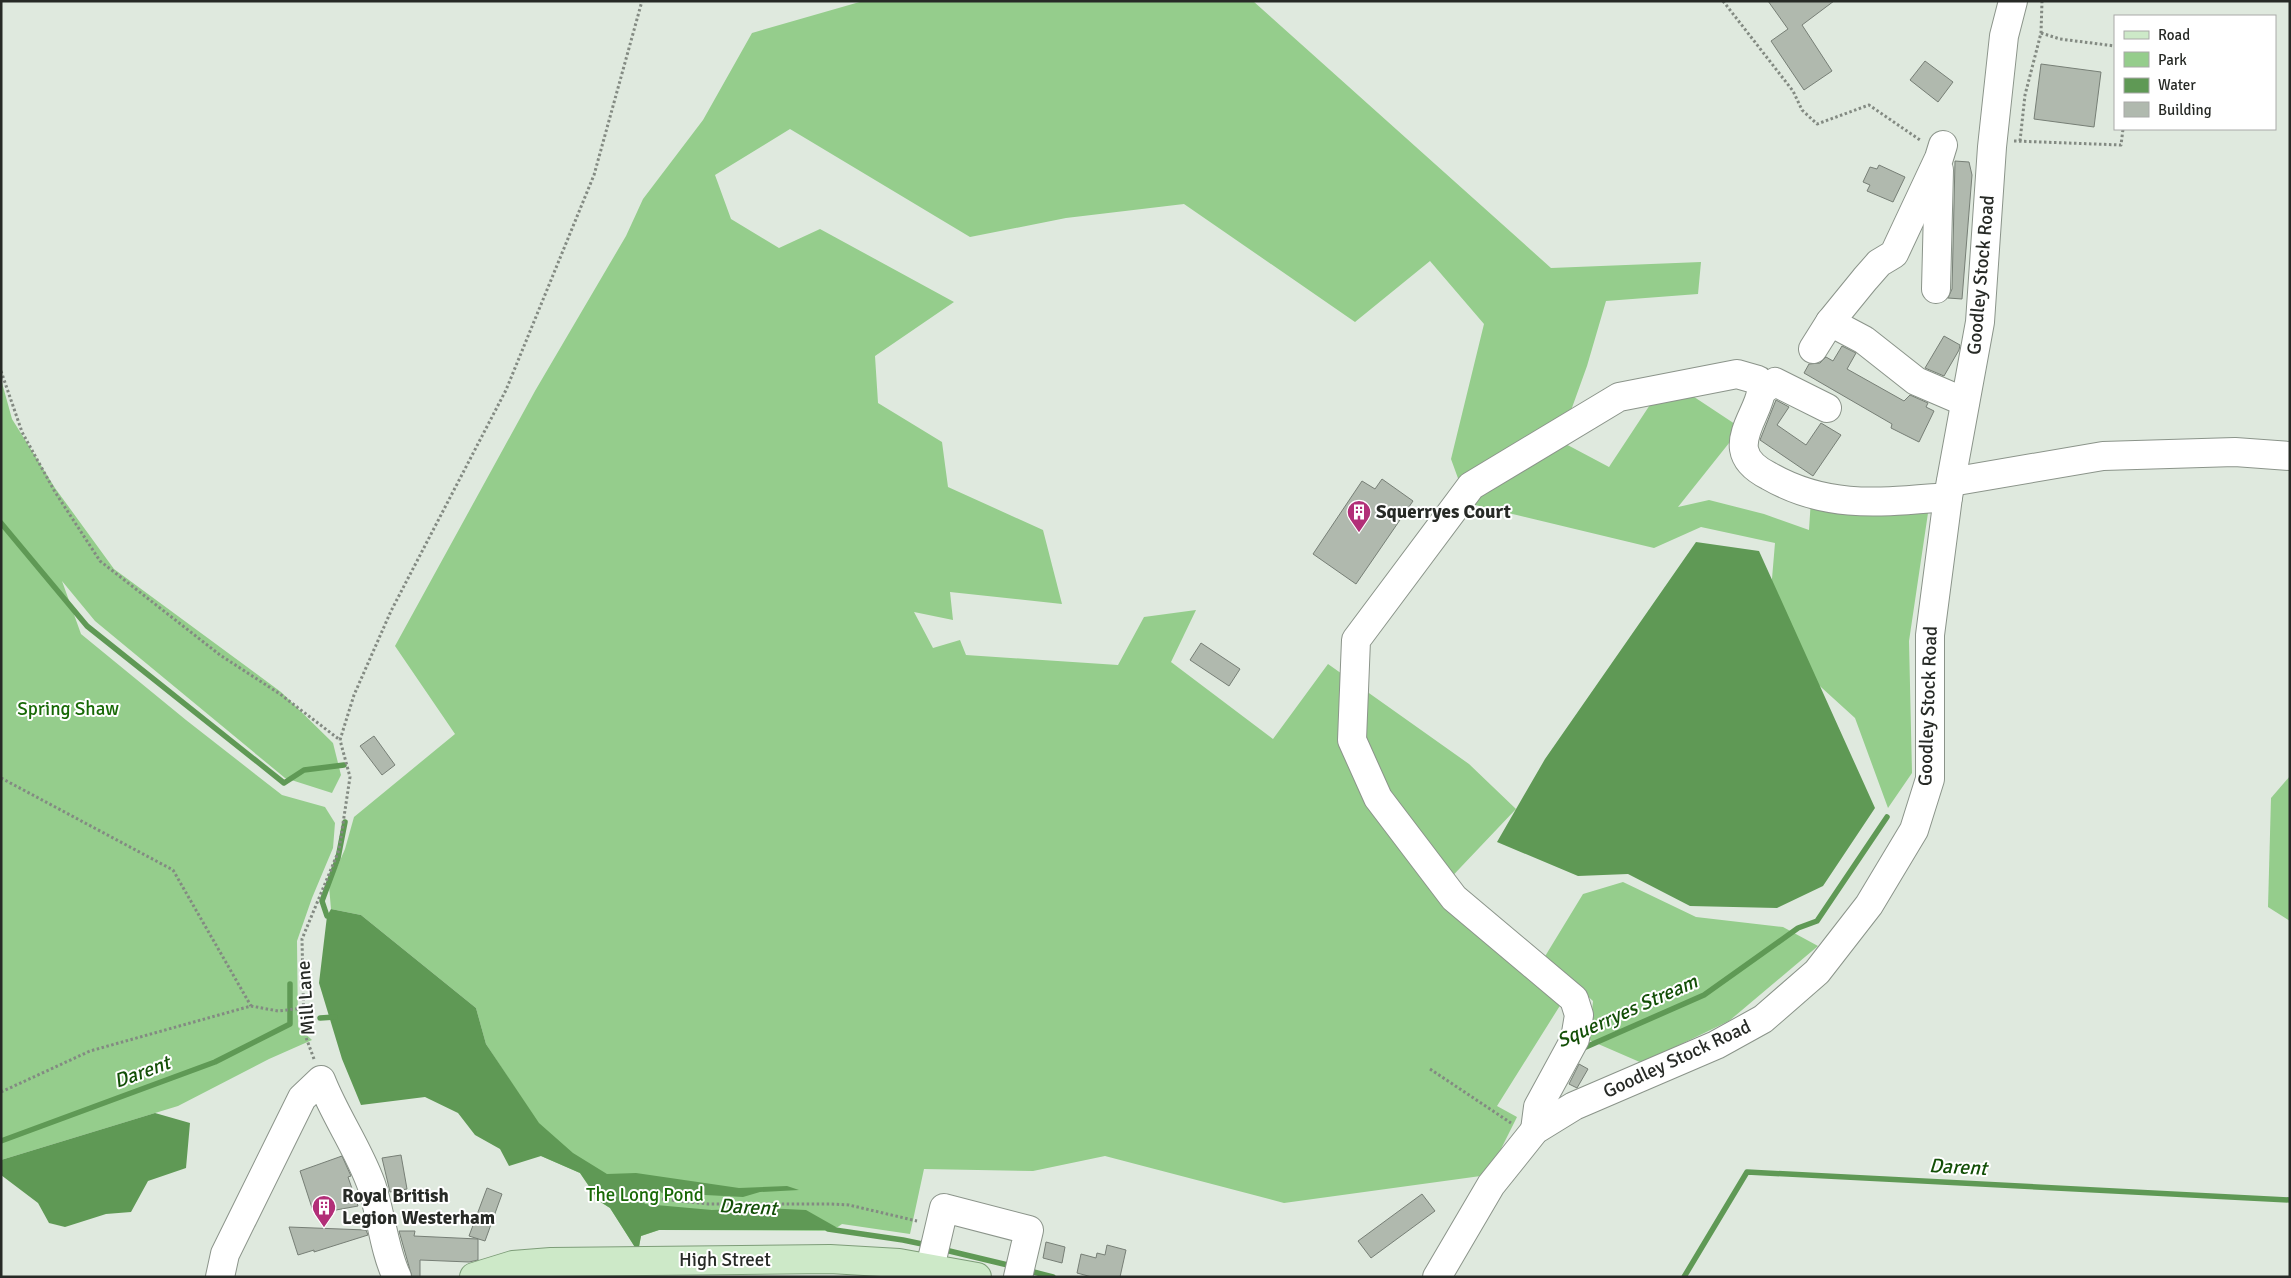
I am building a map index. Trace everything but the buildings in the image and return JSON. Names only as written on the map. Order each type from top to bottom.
[{"type":"main road","name":"High Street","points":[[474,1277],[513,1265],[541,1263],[681,1268],[830,1259],[899,1263],[936,1245],[977,1277]]},
{"type":"street","name":"Goodley Stock Road","points":[[1437,1277],[1491,1185],[1533,1133],[1574,1106],[1716,1045],[1763,1019],[1817,972],[1870,905],[1914,830],[1930,779],[1930,635],[1950,489],[1980,322],[1992,147],[2004,36],[2013,1]]},
{"type":"street","points":[[1936,289],[1941,152]]},
{"type":"street","points":[[1813,349],[1830,322],[1879,263],[1894,254],[1941,152]]},
{"type":"street","points":[[1830,322],[1864,340],[1916,381],[1965,402]]},
{"type":"street","points":[[1533,1133],[1538,1107],[1576,1039],[1579,1015],[1574,999],[1454,898],[1378,798],[1352,740],[1356,640],[1471,486],[1619,397],[1737,374],[1758,380],[1761,391],[1746,432],[1744,450],[1755,468],[1790,488],[1858,503],[1950,489],[2103,456],[2235,452],[2290,456]]},
{"type":"street","points":[[1761,391],[1775,382],[1827,408]]},
{"type":"street","points":[[220,1277],[225,1254],[302,1098],[321,1080],[372,1186],[397,1277]]},
{"type":"street","points":[[936,1245],[944,1208],[1029,1230],[1020,1270]]},
{"type":"path","points":[[1,371],[22,432],[55,492],[100,561],[220,655],[280,694],[340,740],[354,695],[391,611],[506,390],[591,184],[642,1]]},
{"type":"path","points":[[1723,1],[1793,91],[1802,110],[1818,124],[1869,106],[1924,143],[1941,152]]},
{"type":"path","points":[[2020,141],[2025,95],[2041,34],[2042,1]]},
{"type":"path","points":[[2041,34],[2060,39],[2114,46]]},
{"type":"path","points":[[1992,147],[2012,141],[2120,145],[2123,130]]},
{"type":"path","name":"Mill Lane","points":[[321,1080],[304,1032],[302,939],[339,850],[350,777],[340,740]]},
{"type":"path","points":[[1,778],[173,870],[251,1006]]},
{"type":"path","points":[[1,1092],[90,1051],[251,1006],[278,1011],[304,1008]]},
{"type":"path","points":[[1430,1069],[1533,1133]]},
{"type":"path","points":[[652,1198],[708,1204],[840,1204],[936,1245]]},
{"type":"green space","name":"The Long Pond","points":[[863,1],[1253,1],[1551,268],[1701,262],[1698,294],[1606,301],[1587,366],[1560,441],[1609,467],[1667,379],[1741,428],[1678,507],[1709,500],[1764,514],[1809,530],[1811,499],[1928,513],[1909,641],[1912,773],[1888,808],[1855,718],[1767,638],[1775,543],[1701,527],[1654,548],[1467,503],[1451,459],[1484,324],[1430,261],[1355,322],[1184,204],[1066,218],[970,237],[790,129],[715,175],[731,219],[779,248],[820,229],[954,302],[875,356],[878,403],[942,442],[948,487],[1043,530],[1062,604],[950,592],[953,620],[914,612],[933,648],[960,640],[966,655],[1118,665],[1144,617],[1196,610],[1171,662],[1273,739],[1328,664],[1469,764],[1516,809],[1442,887],[1561,1004],[1497,1106],[1517,1117],[1488,1175],[1284,1203],[1105,1156],[1033,1171],[924,1169],[910,1234],[842,1224],[832,1231],[659,1230],[641,1236],[638,1252],[610,1208],[599,1201],[580,1173],[541,1156],[534,1117],[486,1044],[476,1008],[361,915],[331,909],[329,886],[345,849],[354,817],[455,734],[395,646],[535,391],[626,236],[643,199],[703,120],[752,33]]},
{"type":"green space","name":"Spring Shaw","points":[[1,379],[12,419],[55,488],[114,569],[281,692],[333,743],[341,775],[332,793],[285,778],[95,621],[62,581],[81,634],[282,795],[325,807],[335,823],[333,848],[312,898],[297,941],[298,1027],[312,1040],[269,1059],[178,1106],[1,1160]]},
{"type":"green space","points":[[2290,776],[2290,921],[2268,907],[2271,798]]},
{"type":"green space","points":[[1623,882],[1696,917],[1783,927],[1818,946],[1729,1021],[1642,1063],[1589,1040],[1593,1001],[1544,958],[1583,894]]},
{"type":"water","points":[[1696,542],[1759,551],[1875,808],[1823,886],[1777,908],[1690,906],[1628,874],[1578,876],[1497,842],[1545,759]]},
{"type":"water","points":[[331,909],[361,915],[476,1008],[486,1044],[539,1123],[573,1153],[607,1174],[636,1173],[739,1188],[787,1186],[799,1190],[760,1192],[743,1197],[649,1192],[639,1195],[645,1204],[712,1210],[764,1208],[806,1210],[836,1227],[835,1230],[659,1230],[641,1236],[638,1252],[610,1208],[599,1201],[580,1173],[541,1156],[509,1166],[500,1149],[475,1135],[458,1113],[425,1097],[361,1105],[342,1059],[319,983],[327,916]]},
{"type":"water","points":[[155,1113],[190,1123],[186,1168],[148,1181],[131,1212],[106,1214],[65,1227],[49,1223],[38,1203],[1,1175],[1,1160]]},
{"type":"waterway","points":[[1,523],[87,626],[284,783],[304,770],[344,765]]},
{"type":"waterway","name":"Squerryes Stream","points":[[1579,1050],[1704,995],[1798,928],[1817,921],[1887,817]]},
{"type":"waterway","points":[[327,916],[322,901],[338,858],[345,822]]},
{"type":"waterway","name":"Darent","points":[[1,1141],[215,1062],[290,1024],[290,984]]},
{"type":"waterway","name":"Darent","points":[[320,1018],[335,1017]]},
{"type":"waterway","name":"Darent","points":[[1684,1277],[1747,1172],[2290,1200]]},
{"type":"waterway","name":"Darent","points":[[828,1229],[927,1245]]},
{"type":"waterway","name":"Darent","points":[[941,1249],[1012,1266]]},
{"type":"waterway","name":"Darent","points":[[1026,1270],[1053,1277]]},
{"type":"place","name":"Squerryes Court","points":[[1359,533]]},
{"type":"place","name":"Royal British Legion Westerham","points":[[324,1228]]}]
